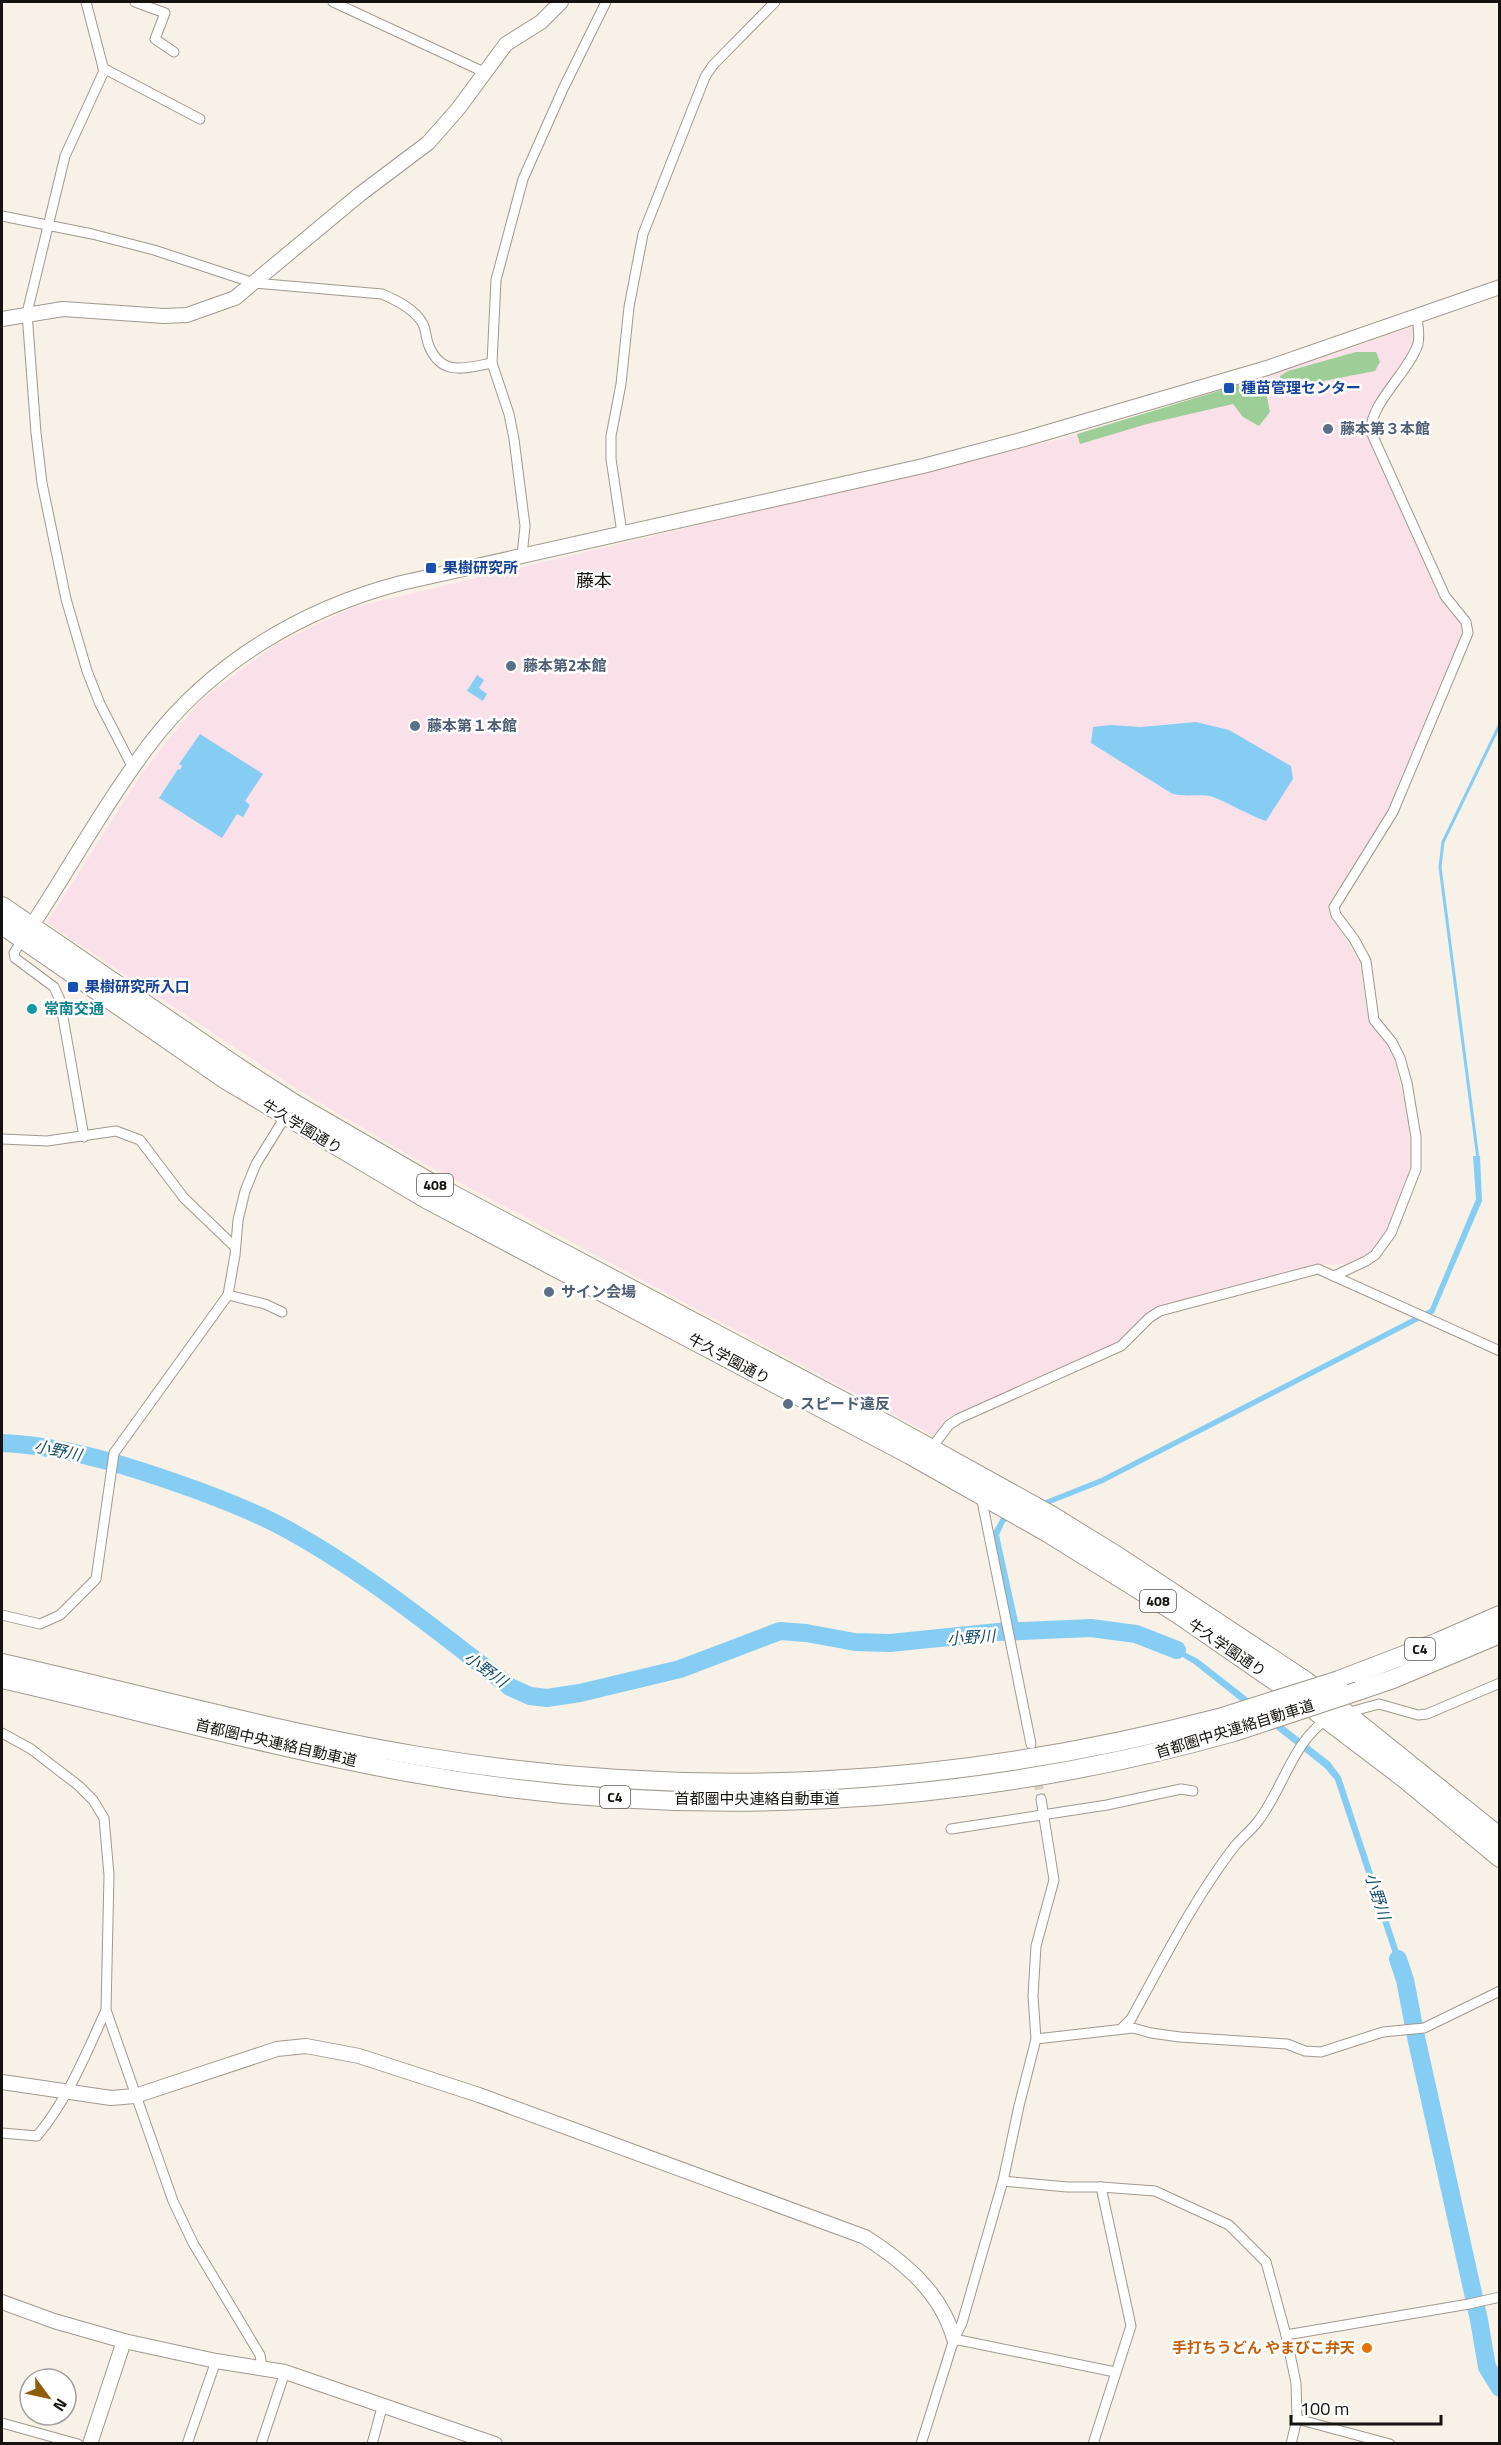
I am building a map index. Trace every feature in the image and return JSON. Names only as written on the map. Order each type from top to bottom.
[{"type":"highway","name":"牛久学園通り","points":[[2,906],[27,933],[189,1055],[285,1117],[426,1199],[927,1455],[1051,1515],[1248,1641],[1347,1713],[1500,1837]]},
{"type":"highway","name":"牛久学園通り","points":[[2,925],[27,933],[236,1066],[433,1184],[927,1455],[981,1494],[1178,1614],[1328,1719],[1500,1858]]},
{"type":"highway","name":"首都圏中央連絡自動車道","points":[[2,1663],[419,1756],[559,1774],[645,1781],[792,1783],[872,1779],[954,1770],[1114,1744],[1219,1718],[1339,1680],[1438,1642],[1500,1615]]},
{"type":"highway","name":"首都圏中央連絡自動車道","points":[[2,1679],[414,1774],[544,1791],[640,1799],[770,1802],[873,1797],[1028,1778],[1112,1763],[1234,1732],[1358,1691],[1500,1634]]},
{"type":"street","points":[[86,2],[104,71],[65,156],[27,313],[39,463],[64,589],[87,671],[100,704],[133,768]]},
{"type":"street","points":[[135,2],[165,13],[155,39],[174,52]]},
{"type":"street","points":[[333,2],[484,72]]},
{"type":"street","points":[[2,319],[27,313],[63,309],[187,315],[235,298],[359,195],[428,143],[458,109],[506,44],[541,21],[561,2]]},
{"type":"street","points":[[522,556],[525,526],[514,439],[509,414],[492,363],[496,280],[516,197],[563,89],[606,2]]},
{"type":"street","points":[[622,533],[611,436],[621,384],[629,307],[643,234],[705,77],[713,65],[775,2]]},
{"type":"street","points":[[103,68],[200,119]]},
{"type":"street","points":[[2,216],[47,227],[92,234],[154,250],[254,283],[382,294],[396,299],[414,313],[423,324],[428,345],[436,359],[447,367],[462,369],[492,363]]},
{"type":"street","points":[[84,1137],[60,1000],[54,987],[15,958],[14,953],[133,768],[166,725],[209,681],[271,636],[330,606],[366,592],[912,469],[1021,440],[1267,368],[1500,287]]},
{"type":"street","points":[[1334,1276],[1366,1262],[1375,1255],[1391,1233],[1416,1169],[1416,1137],[1407,1083],[1400,1058],[1392,1042],[1374,1020],[1366,961],[1354,939],[1336,915],[1334,907],[1398,802],[1468,633],[1466,622],[1445,596],[1371,432],[1372,421],[1377,411],[1413,355],[1419,336],[1417,316]]},
{"type":"street","points":[[2,1615],[40,1624],[60,1615],[96,1579],[114,1453],[228,1294],[238,1220],[245,1191],[256,1164],[285,1117]]},
{"type":"street","points":[[2,1139],[47,1141],[116,1131],[140,1140],[184,1198],[235,1247]]},
{"type":"street","points":[[927,1455],[949,1425],[958,1419],[1121,1346],[1149,1318],[1160,1311],[1318,1269],[1500,1351]]},
{"type":"street","points":[[228,1294],[265,1304],[282,1312]]},
{"type":"street","points":[[981,1494],[1031,1744]]},
{"type":"street","points":[[1122,2028],[1131,2019],[1204,1893],[1234,1847],[1259,1820],[1299,1750],[1317,1726],[1328,1719],[1379,1704],[1418,1715],[1427,1713],[1500,1683]]},
{"type":"street","points":[[2,1733],[30,1749],[80,1786],[93,1800],[104,1818],[109,1875],[106,2010],[173,2201],[193,2242],[260,2355],[262,2367]]},
{"type":"street","points":[[951,1829],[1107,1805],[1181,1789],[1193,1791]]},
{"type":"street","points":[[921,2444],[954,2339],[962,2323],[1004,2181],[1019,2106],[1036,2039],[1033,1996],[1036,1946],[1054,1880],[1041,1799]]},
{"type":"street","points":[[1036,2039],[1122,2028],[1180,2037],[1274,2042],[1305,2051],[1321,2052],[1383,2032],[1424,2028],[1500,1990]]},
{"type":"street","points":[[2,2133],[37,2136],[51,2120],[68,2093],[106,2010]]},
{"type":"street","points":[[2,2082],[111,2098],[135,2096],[278,2049],[306,2046],[359,2056],[479,2095],[864,2237],[891,2254],[914,2273],[941,2306],[954,2339]]},
{"type":"street","points":[[1004,2181],[1067,2187],[1155,2191],[1229,2225],[1266,2262],[1286,2335],[1296,2383],[1297,2419],[1291,2444]]},
{"type":"street","points":[[1093,2444],[1131,2326],[1101,2187]]},
{"type":"street","points":[[1286,2335],[1500,2297]]},
{"type":"street","points":[[2,2302],[54,2321],[124,2341],[216,2361],[285,2372],[383,2404],[489,2443]]},
{"type":"street","points":[[954,2339],[1017,2350],[1115,2372]]},
{"type":"street","points":[[90,2444],[124,2341]]},
{"type":"street","points":[[187,2444],[216,2361]]},
{"type":"street","points":[[261,2444],[285,2372]]},
{"type":"street","points":[[372,2444],[383,2404]]},
{"type":"street","points":[[1297,2419],[1390,2444]]},
{"type":"street","points":[[2,2423],[78,2444]]},
{"type":"shaded area","points":[[1415,326],[1413,349],[1369,420],[1367,433],[1439,597],[1459,620],[1463,634],[1433,700],[1397,794],[1382,822],[1330,901],[1334,920],[1360,962],[1367,1012],[1372,1025],[1388,1044],[1395,1060],[1411,1132],[1413,1158],[1410,1175],[1378,1247],[1370,1254],[1350,1264],[1316,1265],[1163,1306],[1150,1312],[1118,1343],[945,1419],[944,1425],[934,1436],[405,1153],[302,1092],[47,923],[142,773],[200,701],[275,645],[351,608],[1068,437],[1280,372]]},
{"type":"green space","points":[[1356,352],[1376,352],[1380,362],[1375,371],[1282,389],[1278,384],[1280,376],[1288,371]]},
{"type":"green space","points":[[1258,379],[1265,387],[1270,412],[1259,426],[1243,417],[1233,404],[1147,424],[1080,444],[1077,434]]},
{"type":"water","points":[[477,675],[484,680],[479,688],[487,694],[483,701],[467,691]]},
{"type":"water","points":[[1196,722],[1229,730],[1291,766],[1293,779],[1266,821],[1213,797],[1171,793],[1091,743],[1093,727],[1110,725],[1141,727]]},
{"type":"water","points":[[200,734],[263,774],[245,801],[250,805],[243,817],[237,814],[222,838],[159,798],[178,769],[180,770],[182,766],[179,764]]},
{"type":"water","points":[[1473,1156],[1480,1156],[1482,1201],[1434,1313],[1103,1483],[1005,1522],[999,1535],[1019,1626],[1012,1628],[992,1534],[1001,1518],[1101,1478],[1430,1309],[1476,1199]]},
{"type":"water","points":[[1157,1638],[1198,1659],[1330,1762],[1341,1777],[1408,1979],[1402,1981],[1335,1780],[1325,1768],[1194,1664],[1173,1651],[1155,1644]]},
{"type":"waterway","points":[[1478,1159],[1440,867],[1443,842],[1500,724]]},
{"type":"waterway","name":"小野川","points":[[2,1443],[56,1449],[109,1461],[196,1490],[263,1517],[340,1561],[398,1601],[510,1687],[530,1696],[547,1698],[580,1693],[680,1669],[780,1631],[855,1642],[890,1643],[998,1632],[1091,1628],[1136,1634],[1177,1650]]},
{"type":"waterway","name":"小野川","points":[[1015,1627],[1016,1632]]},
{"type":"waterway","name":"小野川","points":[[1398,1959],[1405,1980],[1479,2320],[1487,2367],[1500,2388]]},
{"type":"tunnel","points":[[1033,1754],[1041,1799]]},
{"type":"place","name":"種苗管理センター","points":[[1229,388]]},
{"type":"place","name":"藤本第３本館","points":[[1328,429]]},
{"type":"place","name":"果樹研究所","points":[[431,568]]},
{"type":"place","name":"藤本第2本館","points":[[511,666]]},
{"type":"place","name":"藤本第１本館","points":[[415,726]]},
{"type":"place","name":"果樹研究所入口","points":[[73,987]]},
{"type":"place","name":"常南交通","points":[[32,1009]]},
{"type":"place","name":"サイン会場","points":[[549,1292]]},
{"type":"place","name":"スピード違反","points":[[788,1404]]},
{"type":"place","name":"手打ちうどん やまびこ弁天","points":[[1367,2348]]},
{"type":"district","name":"藤本","points":[[594,581]]}]
